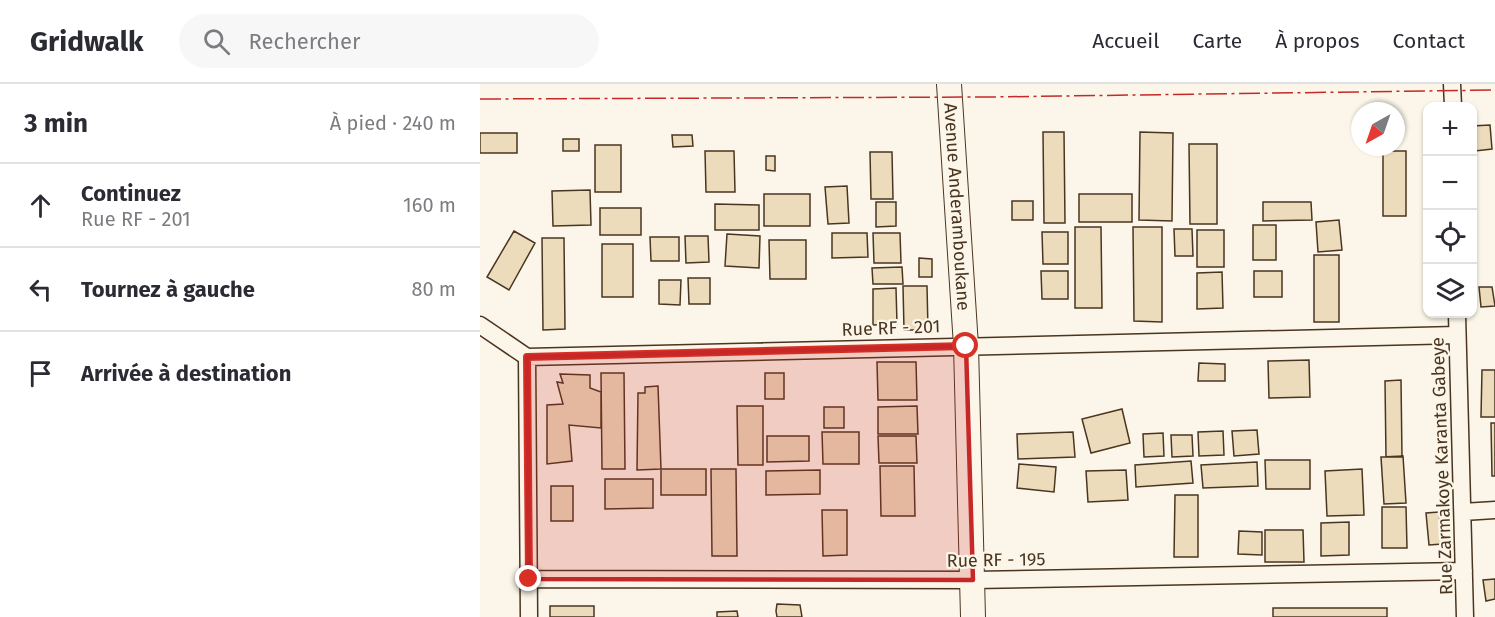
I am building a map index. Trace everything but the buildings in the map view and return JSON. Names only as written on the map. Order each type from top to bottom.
[{"type":"street","name":"Avenue Anderamboukane","points":[[949,84],[966,346],[973,617]]},
{"type":"street","points":[[1452,84],[1453,102]]},
{"type":"street","name":"Rue Zarmakoye Karanta Gabeye","points":[[1457,318],[1465,617]]},
{"type":"street","points":[[480,325],[527,357],[529,617]]},
{"type":"street","name":"Rue RF - 201","points":[[527,357],[1457,335]]},
{"type":"street","points":[[1463,512],[1495,510]]},
{"type":"street","name":"Rue RF - 195","points":[[529,579],[973,580],[1464,571]]},
{"type":"highlighted area","points":[[966,346],[973,580],[529,579],[527,357]]},
{"type":"power","points":[[480,99],[990,97],[1495,90]]},
{"type":"route","points":[[529,579],[527,357],[966,346]]}]
